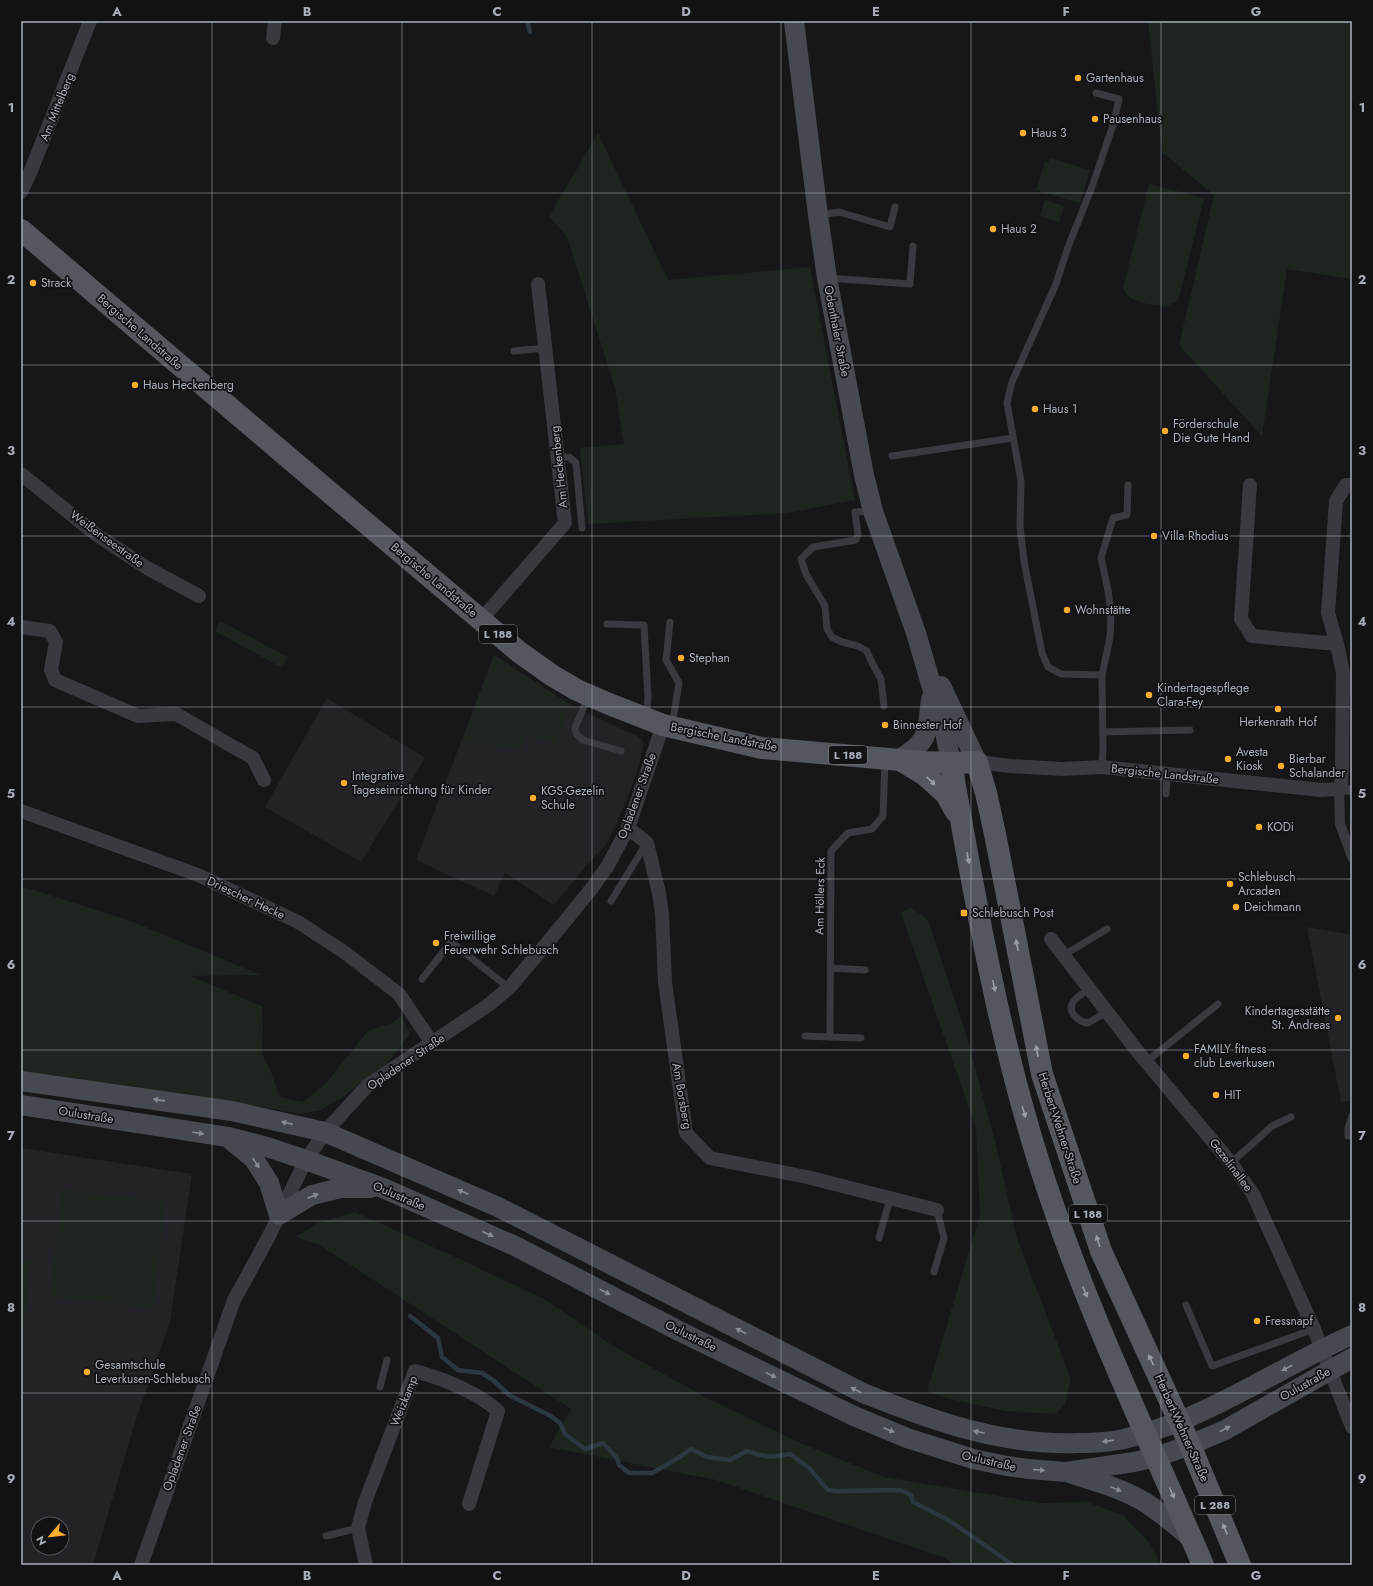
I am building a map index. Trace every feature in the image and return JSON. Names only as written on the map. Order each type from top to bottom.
[{"type":"main road","name":"Odenthaler Straße","points":[[794,21],[827,278],[864,475],[873,511],[916,633],[944,732],[951,763]]},
{"type":"main road","name":"Bergische Landstraße","points":[[21,230],[519,652],[553,676],[589,695],[660,723],[762,748],[923,762],[951,763]]},
{"type":"main road","name":"Odenthaler Straße","points":[[916,633],[977,762]]},
{"type":"main road","points":[[892,759],[914,751],[925,737],[932,691]]},
{"type":"main road","points":[[892,759],[925,775],[946,794],[960,820]]},
{"type":"main road","name":"L 188","points":[[977,762],[951,763],[960,820],[985,948],[1015,1083],[1047,1188],[1075,1268],[1156,1457]]},
{"type":"main road","name":"Herbert-Wehner-Straße","points":[[977,762],[986,793],[995,834],[1042,1074],[1101,1251],[1190,1445],[1240,1565]]},
{"type":"main road","name":"Oulustraße","points":[[21,1081],[232,1111],[325,1132],[498,1207],[863,1393],[919,1415],[966,1430],[1009,1439],[1057,1444],[1100,1442],[1124,1439],[1179,1421],[1244,1391],[1352,1335]]},
{"type":"main road","name":"Oulustraße","points":[[21,1105],[228,1138],[267,1147],[306,1160],[383,1188],[515,1246],[679,1331],[854,1416],[907,1438],[980,1460],[1029,1470],[1066,1472],[1134,1462],[1156,1457],[1226,1430],[1352,1358]]},
{"type":"main road","points":[[228,1138],[254,1158],[269,1183],[279,1215],[312,1195],[341,1188],[383,1188]]},
{"type":"main road","name":"L 288","points":[[1156,1457],[1203,1565]]},
{"type":"main road","points":[[1066,1472],[1106,1485],[1142,1500],[1193,1540]]},
{"type":"street","name":"Am Mittelberg","points":[[21,192],[30,173],[90,21]]},
{"type":"street","points":[[273,38],[274,21]]},
{"type":"street","name":"Am Heckenberg","points":[[481,620],[565,523],[538,284]]},
{"type":"street","name":"Weißenseestraße","points":[[21,474],[97,534],[147,568],[199,596]]},
{"type":"street","points":[[1250,485],[1241,619],[1252,636],[1337,644]]},
{"type":"street","points":[[1352,485],[1346,485],[1336,501],[1328,614],[1348,673],[1342,772],[1346,789],[1340,824],[1352,857]]},
{"type":"street","points":[[21,627],[50,631],[56,642],[51,670],[55,680],[138,716],[176,714],[253,758],[264,780]]},
{"type":"street","name":"Opladener Straße","points":[[141,1565],[234,1300],[306,1160],[325,1132],[368,1085],[487,1006],[509,988],[592,888],[611,861],[628,828],[660,723]]},
{"type":"street","name":"Bergische Landstraße","points":[[977,762],[1010,766],[1062,769],[1102,767],[1321,790],[1346,789]]},
{"type":"street","name":"Driescher Hecke","points":[[21,811],[198,875],[298,922],[344,952],[399,994],[432,1043]]},
{"type":"street","points":[[628,828],[647,843]]},
{"type":"street","name":"Am Borsberg","points":[[647,843],[659,893],[662,914],[665,982],[686,1133],[710,1158],[807,1177],[937,1210]]},
{"type":"street","name":"Gezelinallee","points":[[1051,939],[1146,1062],[1231,1163],[1253,1194],[1314,1329],[1352,1426]]},
{"type":"street","name":"Weizkamp","points":[[366,1565],[358,1528],[365,1502],[415,1371],[442,1380],[487,1401],[498,1411],[469,1504]]},
{"type":"lane","points":[[1096,92],[1119,99],[1114,122],[1056,284],[1012,382],[1007,403],[1021,481],[1020,527],[1024,561],[1042,653],[1048,667],[1061,674],[1102,675]]},
{"type":"lane","points":[[818,215],[839,212],[890,227],[895,207]]},
{"type":"lane","points":[[827,278],[910,284],[913,246]]},
{"type":"lane","points":[[514,351],[546,348]]},
{"type":"lane","points":[[892,456],[1013,438]]},
{"type":"lane","points":[[558,458],[569,457],[576,463],[582,528]]},
{"type":"lane","points":[[1102,767],[1102,675],[1110,637],[1111,613],[1101,558],[1113,518],[1127,515],[1128,485]]},
{"type":"lane","points":[[873,511],[855,512],[858,534],[856,540],[813,547],[801,559],[806,574],[825,606],[827,629],[832,637],[842,642],[858,646],[867,651],[881,679],[884,706]]},
{"type":"lane","points":[[660,723],[679,682],[666,660],[670,622]]},
{"type":"lane","points":[[607,624],[644,625],[648,700],[660,723]]},
{"type":"lane","points":[[589,695],[575,728],[577,736],[583,740],[621,751]]},
{"type":"lane","points":[[1103,732],[1190,730]]},
{"type":"lane","name":"Am Höllers Eck","points":[[830,1037],[832,851],[848,833],[872,829],[883,816],[892,759]]},
{"type":"lane","points":[[1166,794],[1167,775]]},
{"type":"lane","points":[[611,901],[647,843]]},
{"type":"lane","points":[[1064,955],[1107,929]]},
{"type":"lane","points":[[422,979],[451,942],[509,988]]},
{"type":"lane","points":[[830,968],[865,970]]},
{"type":"lane","points":[[1089,989],[1074,1000],[1071,1005],[1072,1012],[1076,1018],[1082,1022],[1088,1023],[1107,1012]]},
{"type":"lane","points":[[1146,1062],[1218,1004]]},
{"type":"lane","points":[[805,1036],[861,1038]]},
{"type":"lane","points":[[1348,1136],[1348,1128],[1352,1116]]},
{"type":"lane","points":[[1231,1163],[1272,1126],[1291,1117]]},
{"type":"lane","points":[[879,1238],[890,1199]]},
{"type":"lane","points":[[934,1272],[944,1238],[937,1210]]},
{"type":"lane","points":[[1186,1305],[1212,1366],[1314,1329]]},
{"type":"lane","points":[[380,1387],[387,1360]]},
{"type":"lane","points":[[326,1536],[358,1528]]},
{"type":"shaded area","points":[[1148,21],[1352,21],[1352,279],[1287,269],[1262,436],[1179,345],[1214,195],[1162,152]]},
{"type":"shaded area","points":[[598,133],[668,280],[810,267],[855,500],[788,513],[588,524],[580,448],[624,444],[615,388],[567,237],[549,216]]},
{"type":"shaded area","points":[[1050,158],[1090,170],[1080,203],[1036,190],[1045,162],[1048,163]]},
{"type":"shaded area","points":[[1149,184],[1204,198],[1179,298],[1170,305],[1164,306],[1156,306],[1131,298],[1123,288]]},
{"type":"shaded area","points":[[1045,200],[1064,206],[1059,222],[1040,216]]},
{"type":"shaded area","points":[[220,621],[288,657],[282,668],[215,631]]},
{"type":"shaded area","name":"KGS-Gezelin Schule","points":[[494,655],[573,706],[639,737],[644,743],[637,773],[617,823],[606,845],[591,860],[554,905],[505,873],[494,896],[416,860]]},
{"type":"shaded area","points":[[495,657],[569,704],[557,744],[526,734],[522,748],[461,742]]},
{"type":"shaded area","name":"Integrative Tageseinrichtung für Kinder","points":[[327,698],[425,758],[361,862],[265,807]]},
{"type":"shaded area","points":[[21,886],[131,921],[261,975],[190,976],[262,1006],[262,1053],[280,1097],[303,1102],[325,1084],[369,1030],[390,1024],[401,1016],[410,1034],[388,1063],[344,1096],[321,1110],[301,1114],[234,1102],[21,1074]]},
{"type":"shaded area","points":[[911,907],[928,920],[966,1034],[996,1145],[1017,1238],[1071,1379],[1065,1405],[1055,1414],[1005,1411],[950,1399],[927,1391],[980,1215],[976,1128],[901,913]]},
{"type":"shaded area","name":"Kindertagesstätte St. Andreas","points":[[1307,927],[1352,935],[1352,1101],[1341,1102]]},
{"type":"shaded area","name":"Gesamtschule Leverkusen-Schlebusch","points":[[21,1148],[192,1174],[170,1322],[135,1422],[93,1565],[21,1565]]},
{"type":"shaded area","points":[[62,1190],[165,1202],[153,1308],[50,1296]]},
{"type":"shaded area","points":[[355,1212],[544,1299],[615,1347],[705,1397],[798,1442],[884,1477],[1040,1503],[1087,1502],[1124,1516],[1151,1545],[1161,1565],[955,1565],[945,1558],[716,1480],[549,1447],[571,1409],[320,1245],[296,1237],[318,1223]]},
{"type":"shaded area","points":[[21,1260],[31,1261],[21,1351]]},
{"type":"waterway","points":[[527,21],[530,32]]},
{"type":"waterway","points":[[410,1316],[438,1338],[442,1357],[458,1370],[482,1373],[493,1380],[509,1395],[551,1416],[560,1423],[565,1434],[585,1449],[603,1443],[617,1458],[619,1465],[629,1473],[652,1473],[691,1449],[707,1457],[730,1460],[747,1451],[758,1455],[768,1456],[790,1454],[809,1468],[828,1490],[900,1490],[911,1495],[913,1502],[950,1521],[1013,1565]]},
{"type":"place","name":"Gartenhaus","points":[[1078,78]]},
{"type":"place","name":"Pausenhaus","points":[[1095,119]]},
{"type":"place","name":"Haus 3","points":[[1023,133]]},
{"type":"place","name":"Haus 2","points":[[993,229]]},
{"type":"place","name":"Strack","points":[[33,283]]},
{"type":"place","name":"Haus Heckenberg","points":[[135,385]]},
{"type":"place","name":"Haus 1","points":[[1035,409]]},
{"type":"place","name":"Förderschule Die Gute Hand","points":[[1165,431]]},
{"type":"place","name":"Villa Rhodius","points":[[1154,536]]},
{"type":"place","name":"Wohnstätte","points":[[1067,610]]},
{"type":"place","name":"Stephan","points":[[681,658]]},
{"type":"place","name":"Kindertagespflege Clara-Fey","points":[[1149,695]]},
{"type":"place","name":"Herkenrath Hof","points":[[1278,709]]},
{"type":"place","name":"Binnester Hof","points":[[885,725]]},
{"type":"place","name":"Avesta Kiosk","points":[[1228,759]]},
{"type":"place","name":"Bierbar Schalander","points":[[1281,766]]},
{"type":"place","name":"Integrative Tageseinrichtung für Kinder","points":[[344,783]]},
{"type":"place","name":"KGS-Gezelin Schule","points":[[533,798]]},
{"type":"place","name":"KODi","points":[[1259,827]]},
{"type":"place","name":"Schlebusch Arcaden","points":[[1230,884]]},
{"type":"place","name":"Deichmann","points":[[1236,907]]},
{"type":"place","name":"Schlebusch Post","points":[[964,913]]},
{"type":"place","name":"Freiwillige Feuerwehr Schlebusch","points":[[436,943]]},
{"type":"place","name":"Kindertagesstätte St. Andreas","points":[[1338,1018]]},
{"type":"place","name":"FAMILY fitness club Leverkusen","points":[[1186,1056]]},
{"type":"place","name":"HIT","points":[[1216,1095]]},
{"type":"place","name":"Fressnapf","points":[[1257,1321]]},
{"type":"place","name":"Gesamtschule Leverkusen-Schlebusch","points":[[87,1372]]}]
